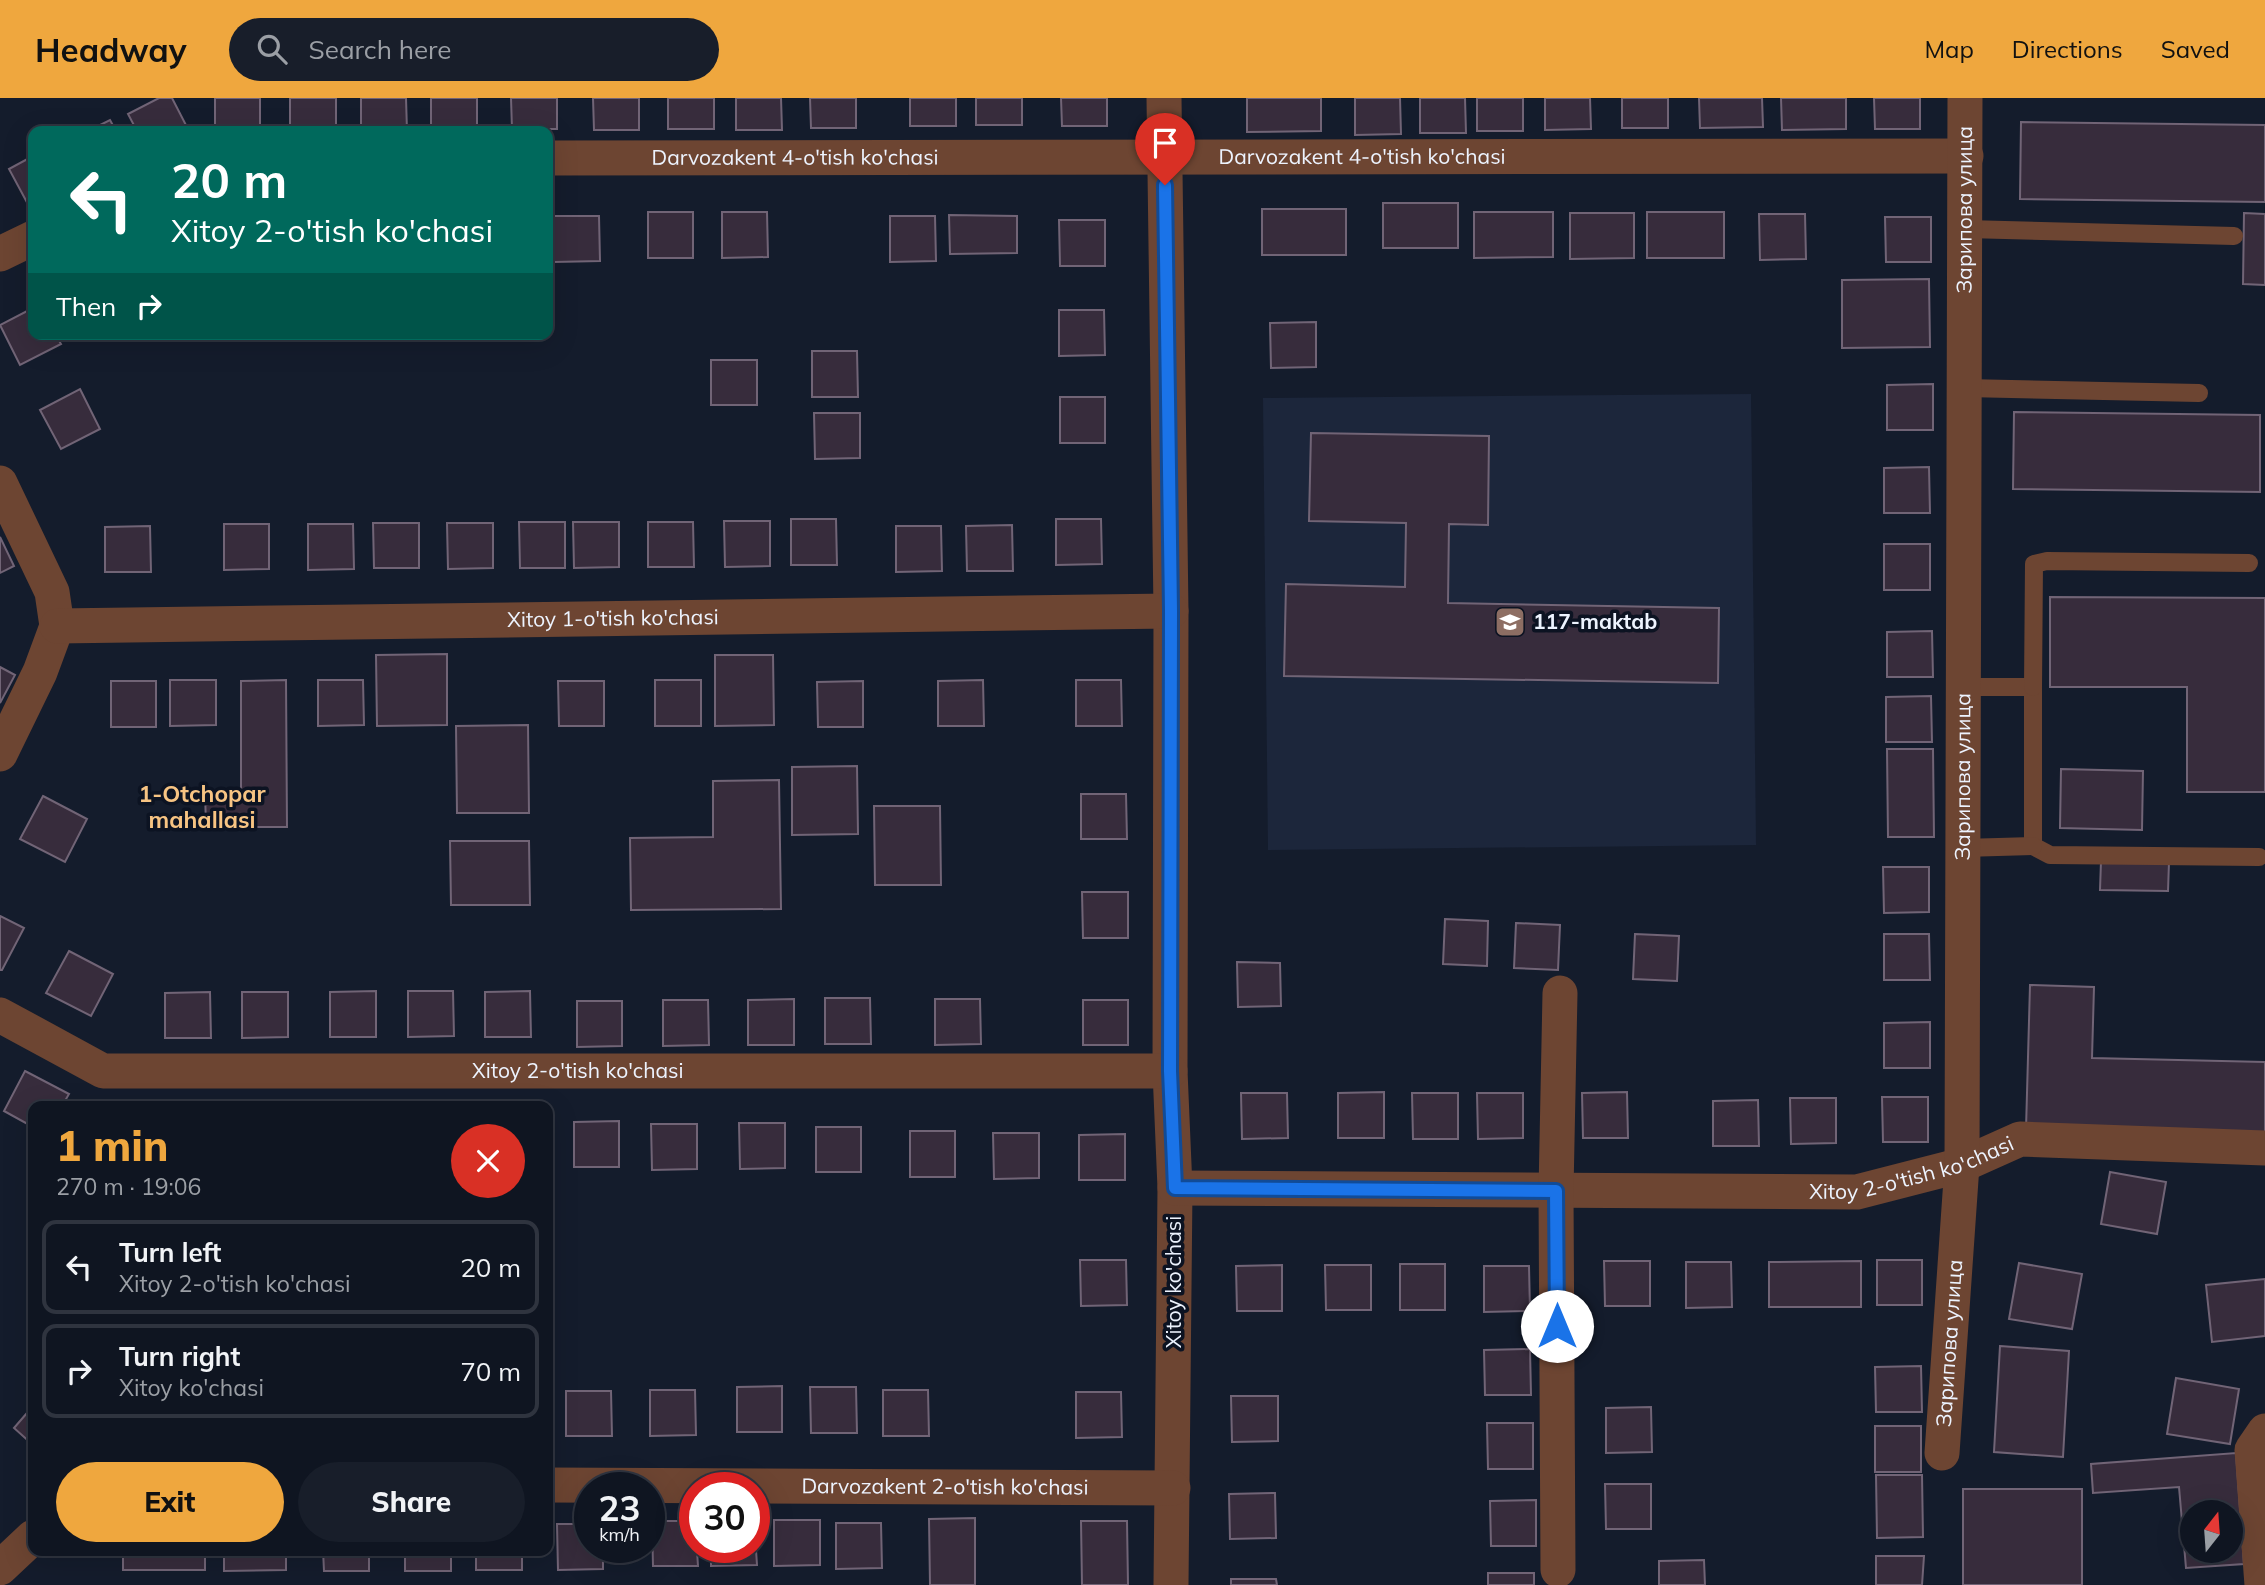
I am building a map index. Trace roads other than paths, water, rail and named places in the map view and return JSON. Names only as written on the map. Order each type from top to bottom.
[{"type":"street","name":"Xitoy ko'chasi","points":[[1164,98],[1171,611],[1170,1071],[1175,1188],[1171,1585]]},
{"type":"street","name":"Зарипова улица","points":[[1942,1453],[1962,1165],[1965,98]]},
{"type":"street","name":"Darvozakent 4-o'tish ko'chasi","points":[[553,158],[1966,156]]},
{"type":"street","points":[[0,254],[28,240]]},
{"type":"street","points":[[0,483],[52,592],[57,626],[35,682],[0,754]]},
{"type":"street","name":"Xitoy 1-o'tish ko'chasi","points":[[57,626],[1171,611]]},
{"type":"street","points":[[1558,1570],[1556,1191],[1560,993]]},
{"type":"street","name":"Xitoy 2-o'tish ko'chasi","points":[[0,1015],[103,1071],[1170,1071]]},
{"type":"street","name":"Xitoy 2-o'tish ko'chasi","points":[[1175,1188],[1857,1192],[1962,1165],[2020,1139],[2265,1148]]},
{"type":"street","points":[[2262,1585],[2252,1450],[2265,1430]]},
{"type":"street","name":"Darvozakent 2-o'tish ko'chasi","points":[[553,1485],[1173,1488]]},
{"type":"street","points":[[0,1568],[28,1542]]},
{"type":"lane","points":[[1966,229],[2234,236]]},
{"type":"lane","points":[[1965,388],[2199,393]]},
{"type":"lane","points":[[2033,846],[2034,564],[2047,561],[2249,563]]},
{"type":"lane","points":[[1964,687],[2033,687]]},
{"type":"lane","points":[[1963,848],[2033,846],[2050,855],[2259,857]]},
{"type":"place","name":"117-maktab","points":[[1510,622]]},
{"type":"district","name":"1-Otchopar mahallasi","points":[[202,807]]}]
